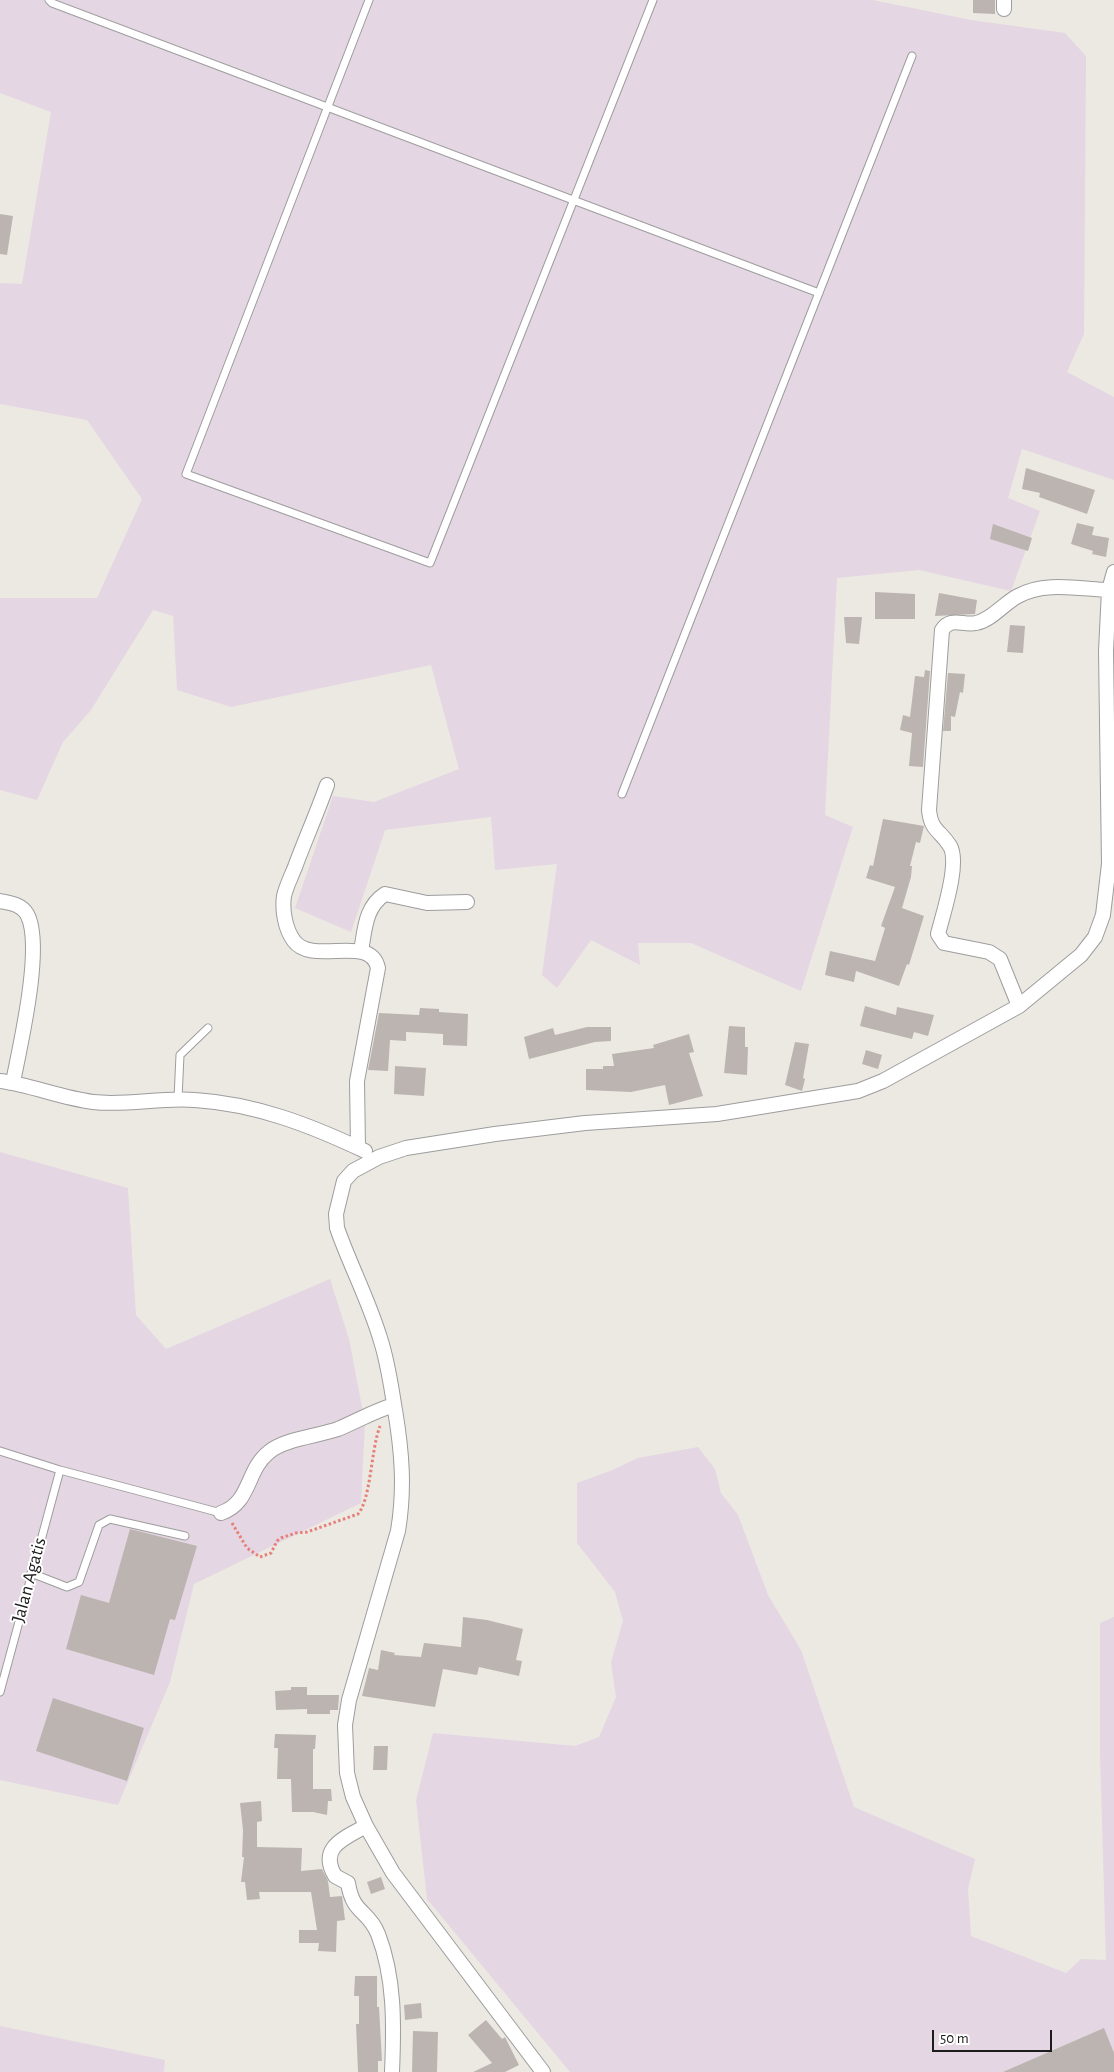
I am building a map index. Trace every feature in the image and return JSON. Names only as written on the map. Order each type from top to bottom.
[{"type":"street","points":[[543,2072],[393,1873],[366,1826],[353,1797],[347,1773],[345,1725],[349,1700],[398,1531],[403,1503],[401,1444],[388,1366],[380,1337],[337,1228],[336,1214],[344,1180],[353,1171],[379,1157],[424,1144],[585,1123],[716,1114],[858,1091],[883,1081],[1018,1006],[1081,955],[1095,938],[1103,915],[1112,823],[1106,651],[1109,590],[1114,572]]},
{"type":"street","points":[[1018,1006],[1000,958],[989,952],[944,943],[938,934],[954,863],[950,846],[930,824],[929,810],[942,630],[945,624],[952,622],[975,624],[983,621],[1018,596],[1040,588],[1109,590]]},
{"type":"street","points":[[327,785],[285,894],[284,915],[293,940],[300,946],[316,951],[361,951],[374,958],[378,968],[357,1081],[358,1148]]},
{"type":"street","points":[[361,951],[368,915],[375,900],[385,894],[404,896],[427,903],[467,902]]},
{"type":"street","points":[[0,901],[20,906],[26,913],[31,940],[30,990],[6,1081],[92,1102],[115,1104],[178,1099],[227,1103],[272,1112],[316,1128],[379,1157]]},
{"type":"street","points":[[221,1513],[232,1509],[240,1503],[251,1476],[269,1451],[338,1428],[373,1411],[395,1409]]},
{"type":"street","points":[[366,1826],[337,1843],[330,1853],[330,1863],[335,1876],[348,1882],[354,1904],[372,1921],[383,1948],[392,1991],[392,2072]]},
{"type":"lane","points":[[49,0],[52,4],[819,293]]},
{"type":"lane","points":[[369,0],[186,474],[430,563],[653,0]]},
{"type":"lane","points":[[622,794],[912,56]]},
{"type":"lane","points":[[178,1099],[180,1055],[208,1028]]},
{"type":"lane","points":[[0,1451],[60,1470],[221,1513]]},
{"type":"lane","name":"Jalan Agatis","points":[[0,1692],[60,1470]]},
{"type":"lane","points":[[31,1573],[67,1587],[79,1582],[99,1525],[110,1519],[185,1536]]},
{"type":"path","points":[[221,1513],[231,1522],[247,1548],[260,1557],[271,1553],[277,1541],[287,1536],[307,1532],[353,1517],[362,1509],[375,1440],[381,1424],[395,1409]]},
{"type":"shaded area","points":[[0,0],[873,0],[971,20],[1065,33],[1086,56],[1084,334],[1067,372],[1114,397],[1114,480],[1022,449],[1008,498],[1040,511],[1011,591],[919,570],[837,578],[825,815],[853,827],[801,991],[691,943],[638,943],[640,965],[591,940],[557,988],[542,975],[557,864],[495,870],[491,817],[385,830],[351,932],[295,908],[333,796],[374,802],[459,769],[431,665],[231,707],[177,690],[173,616],[153,610],[91,710],[63,742],[37,800],[0,790],[0,598],[97,598],[142,499],[87,420],[0,404],[0,283],[22,284],[51,112],[0,93]]},
{"type":"shaded area","points":[[0,1152],[128,1188],[136,1315],[166,1349],[330,1279],[349,1339],[365,1423],[361,1503],[194,1584],[170,1682],[118,1805],[0,1780]]},
{"type":"shaded area","points":[[698,1447],[715,1469],[721,1493],[738,1515],[768,1595],[801,1650],[854,1807],[975,1859],[968,1889],[971,1936],[1066,1973],[1081,1959],[1106,1960],[1100,1753],[1100,1623],[1114,1617],[1114,2072],[570,2072],[427,1899],[416,1800],[433,1733],[575,1746],[599,1737],[616,1697],[611,1662],[623,1621],[615,1592],[577,1543],[577,1483],[638,1458]]},
{"type":"shaded area","points":[[0,2026],[165,2060],[164,2072],[0,2072]]},
{"type":"building","points":[[973,0],[995,0],[995,14],[973,13]]},
{"type":"building","points":[[0,214],[13,216],[7,255],[0,254]]},
{"type":"building","points":[[1026,468],[1095,490],[1087,514],[1039,497],[1040,493],[1022,489]]},
{"type":"building","points":[[1077,523],[1094,527],[1092,535],[1109,538],[1106,557],[1092,554],[1093,551],[1071,544]]},
{"type":"building","points":[[993,524],[1032,538],[1028,551],[990,539]]},
{"type":"building","points":[[875,592],[915,594],[915,619],[875,619]]},
{"type":"building","points":[[939,593],[977,600],[975,614],[935,616]]},
{"type":"building","points":[[844,617],[862,617],[859,644],[846,643]]},
{"type":"building","points":[[1010,625],[1025,626],[1023,653],[1007,652]]},
{"type":"building","points":[[925,670],[930,671],[923,767],[909,766],[912,733],[900,730],[903,715],[910,717],[915,676],[924,677]]},
{"type":"building","points":[[948,673],[965,674],[963,693],[960,692],[955,717],[951,716],[951,731],[943,731]]},
{"type":"building","points":[[883,819],[924,826],[920,843],[916,842],[910,866],[912,866],[911,877],[902,908],[924,916],[909,965],[907,964],[899,986],[856,971],[854,982],[825,975],[830,951],[875,961],[885,928],[881,926],[895,887],[866,878],[870,865],[873,866]]},
{"type":"building","points":[[865,1006],[896,1015],[897,1007],[934,1015],[928,1036],[914,1032],[912,1039],[860,1026]]},
{"type":"building","points":[[420,1008],[439,1009],[439,1012],[468,1014],[467,1046],[443,1045],[443,1034],[406,1032],[406,1041],[390,1040],[388,1071],[368,1070],[379,1013],[419,1015]]},
{"type":"building","points":[[729,1026],[745,1027],[745,1047],[748,1047],[747,1075],[724,1073]]},
{"type":"building","points":[[587,1027],[611,1027],[611,1041],[595,1042],[529,1059],[524,1037],[553,1028],[555,1035]]},
{"type":"building","points":[[689,1034],[694,1052],[689,1053],[703,1096],[669,1105],[665,1085],[631,1092],[586,1090],[586,1069],[603,1069],[603,1066],[614,1066],[612,1054],[654,1048],[653,1045]]},
{"type":"building","points":[[795,1042],[809,1044],[802,1091],[785,1085]]},
{"type":"building","points":[[866,1050],[882,1055],[878,1069],[862,1064]]},
{"type":"building","points":[[395,1066],[426,1068],[424,1096],[394,1094]]},
{"type":"building","points":[[130,1529],[197,1546],[175,1620],[170,1619],[154,1675],[66,1649],[81,1595],[109,1603]]},
{"type":"building","points":[[463,1617],[487,1620],[523,1629],[516,1660],[522,1661],[519,1676],[479,1667],[477,1675],[443,1669],[435,1707],[362,1696],[369,1668],[378,1670],[381,1650],[395,1653],[394,1655],[421,1657],[424,1643],[461,1647]]},
{"type":"building","points":[[291,1687],[307,1687],[307,1695],[339,1695],[338,1710],[330,1710],[330,1714],[307,1714],[307,1709],[276,1710],[275,1691],[291,1690]]},
{"type":"building","points":[[53,1698],[144,1728],[127,1781],[36,1751]]},
{"type":"building","points":[[275,1734],[316,1735],[315,1749],[313,1749],[313,1789],[331,1789],[332,1801],[328,1801],[327,1815],[313,1812],[292,1812],[291,1779],[277,1779],[278,1748],[274,1748]]},
{"type":"building","points":[[374,1746],[388,1746],[387,1770],[373,1770]]},
{"type":"building","points":[[261,1801],[262,1821],[257,1822],[257,1847],[302,1848],[301,1871],[322,1869],[328,1881],[330,1897],[342,1896],[345,1920],[337,1921],[336,1952],[318,1951],[319,1943],[299,1943],[299,1930],[317,1930],[311,1892],[259,1892],[260,1899],[247,1900],[245,1882],[241,1882],[244,1857],[242,1857],[243,1830],[240,1803]]},
{"type":"building","points":[[381,1877],[385,1889],[371,1894],[367,1882]]},
{"type":"building","points":[[355,1976],[377,1976],[377,2007],[379,2007],[382,2061],[378,2061],[378,2072],[358,2072],[356,2024],[359,2024],[359,1996],[354,1996]]},
{"type":"building","points":[[421,2003],[422,2018],[405,2020],[404,2005]]},
{"type":"building","points":[[486,2020],[502,2039],[505,2037],[519,2065],[505,2072],[473,2072],[492,2063],[468,2035]]},
{"type":"building","points":[[1104,2028],[1114,2053],[1114,2072],[1003,2072]]},
{"type":"building","points":[[413,2031],[438,2032],[437,2072],[412,2072]]}]
